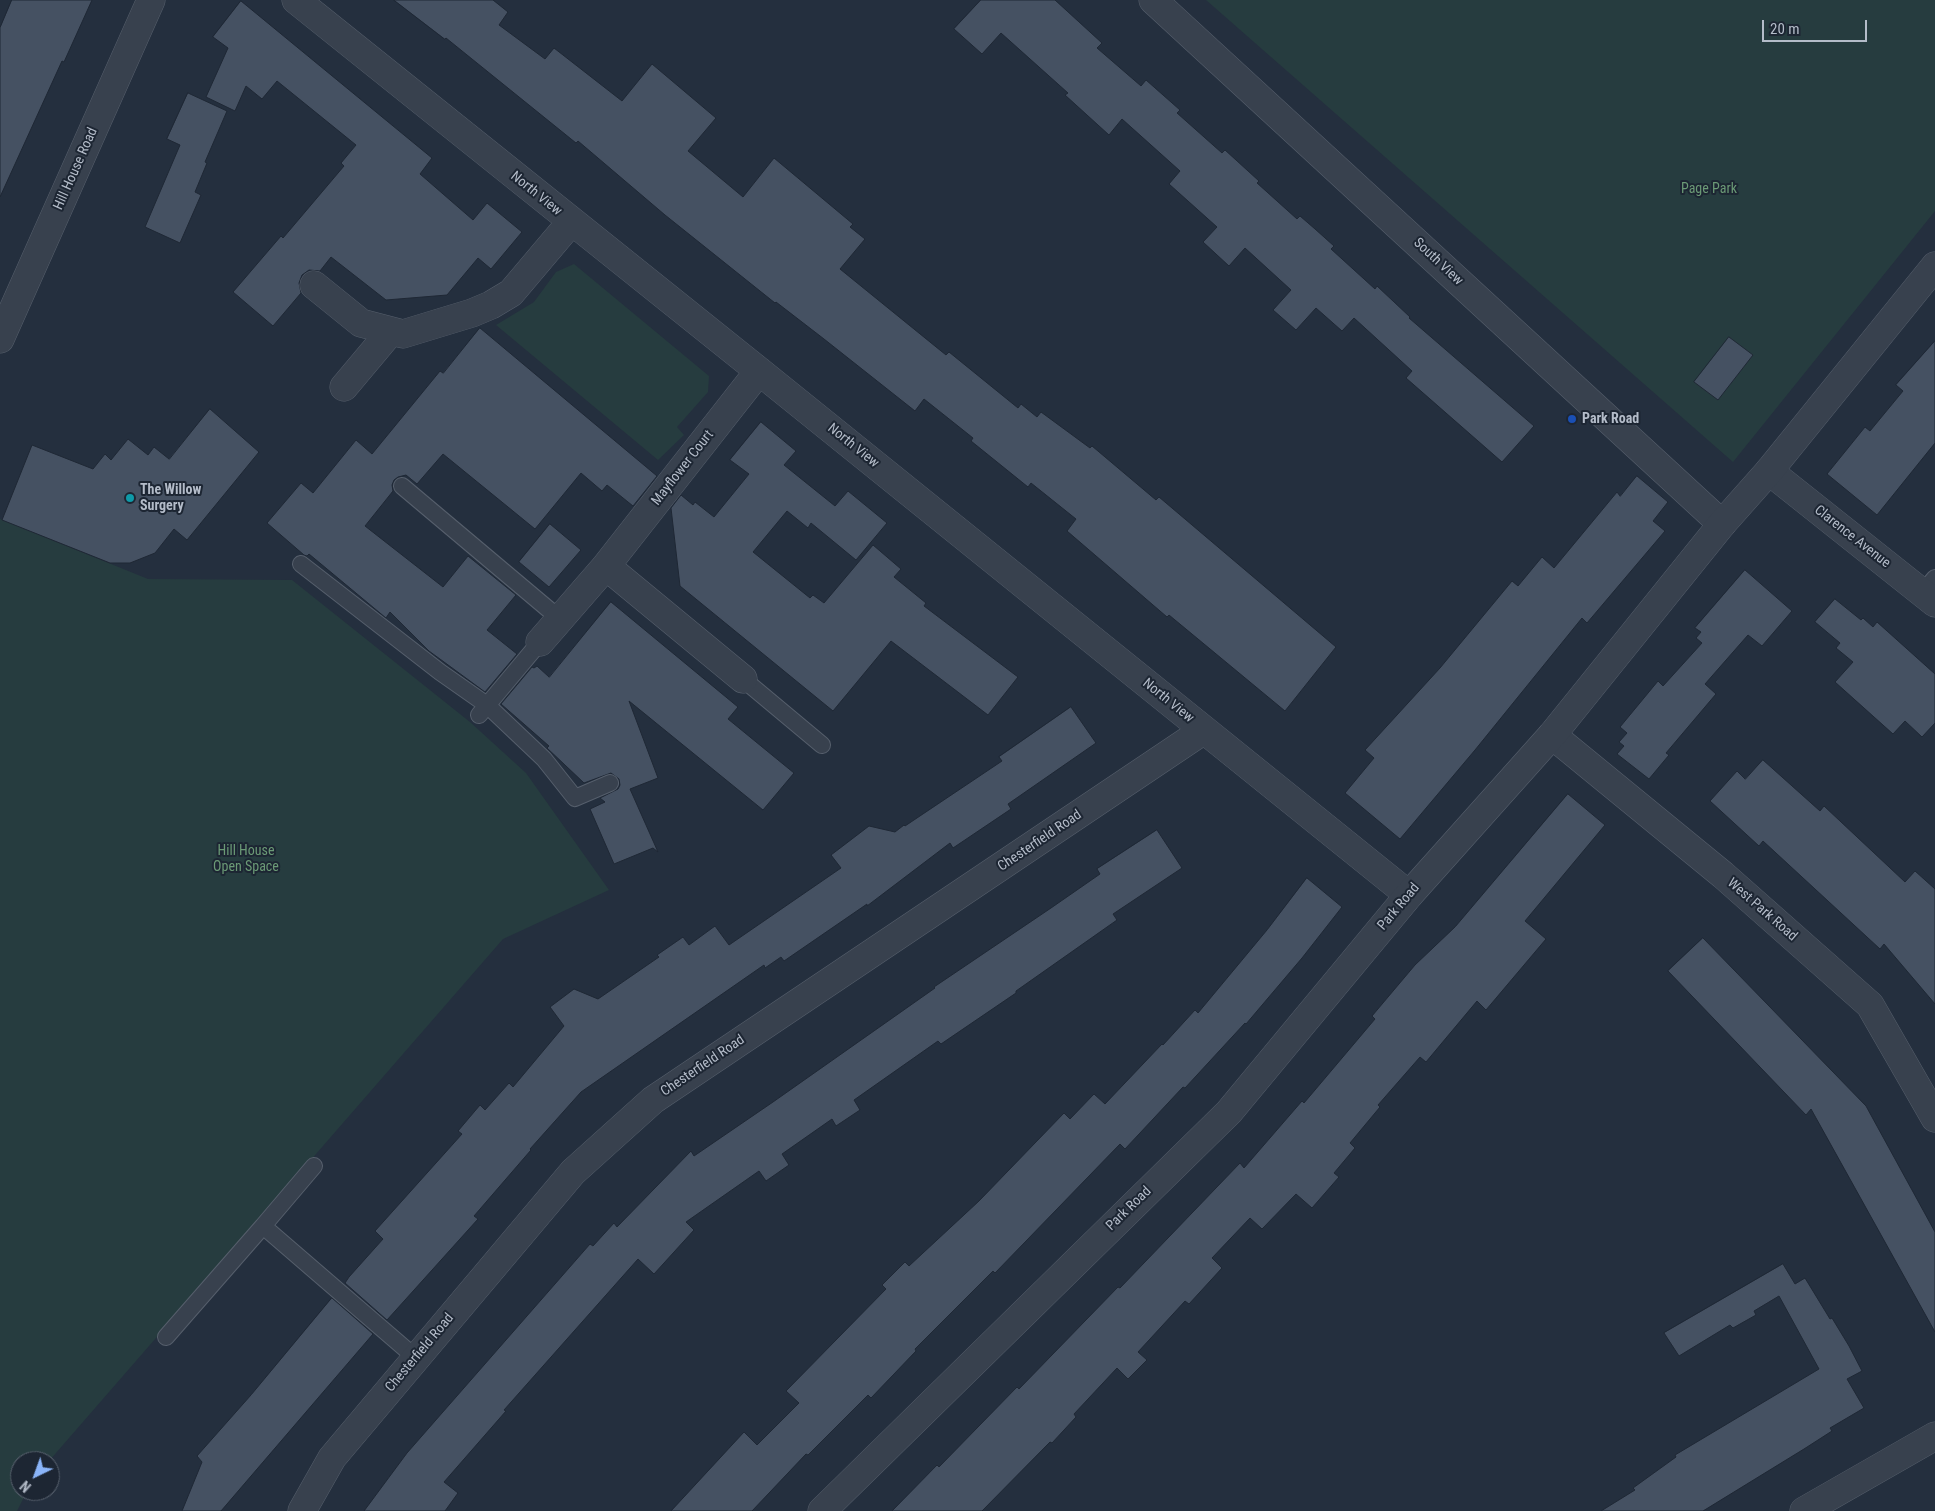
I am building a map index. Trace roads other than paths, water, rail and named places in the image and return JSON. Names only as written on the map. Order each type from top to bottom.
[{"type":"street","name":"Hill House Road","points":[[0,339],[151,0]]},
{"type":"street","name":"North View","points":[[296,0],[1408,895]]},
{"type":"street","name":"South View","points":[[1153,0],[1722,524]]},
{"type":"street","points":[[314,285],[362,323],[403,334],[472,313],[491,305],[511,293],[571,222]]},
{"type":"street","name":"Park Road","points":[[822,1511],[1229,1112],[1408,895],[1552,735],[1722,524],[1769,471],[1935,266]]},
{"type":"street","points":[[344,387],[390,330]]},
{"type":"street","name":"Mayflower Court","points":[[540,642],[606,566],[759,371]]},
{"type":"street","name":"Clarence Avenue","points":[[1769,471],[1931,592]]},
{"type":"street","points":[[606,566],[743,679]]},
{"type":"street","name":"Chesterfield Road","points":[[302,1511],[332,1458],[573,1172],[653,1100],[1204,730]]},
{"type":"street","name":"West Park Road","points":[[1552,735],[1723,875],[1870,1005],[1935,1118]]},
{"type":"street","points":[[1804,1511],[1935,1436]]},
{"type":"lane","points":[[402,486],[560,619]]},
{"type":"lane","points":[[301,564],[440,672],[483,710],[544,759],[575,798],[610,783]]},
{"type":"lane","points":[[483,710],[540,642]]},
{"type":"lane","points":[[743,679],[822,745]]},
{"type":"lane","points":[[166,1337],[314,1166]]},
{"type":"lane","points":[[263,1226],[416,1358]]},
{"type":"place","name":"Park Road","points":[[1572,419]]},
{"type":"place","name":"The Willow Surgery","points":[[130,498]]},
{"type":"park label","name":"Page Park","points":[[1709,189]]},
{"type":"park label","name":"Hill House Open Space","points":[[246,860]]}]
